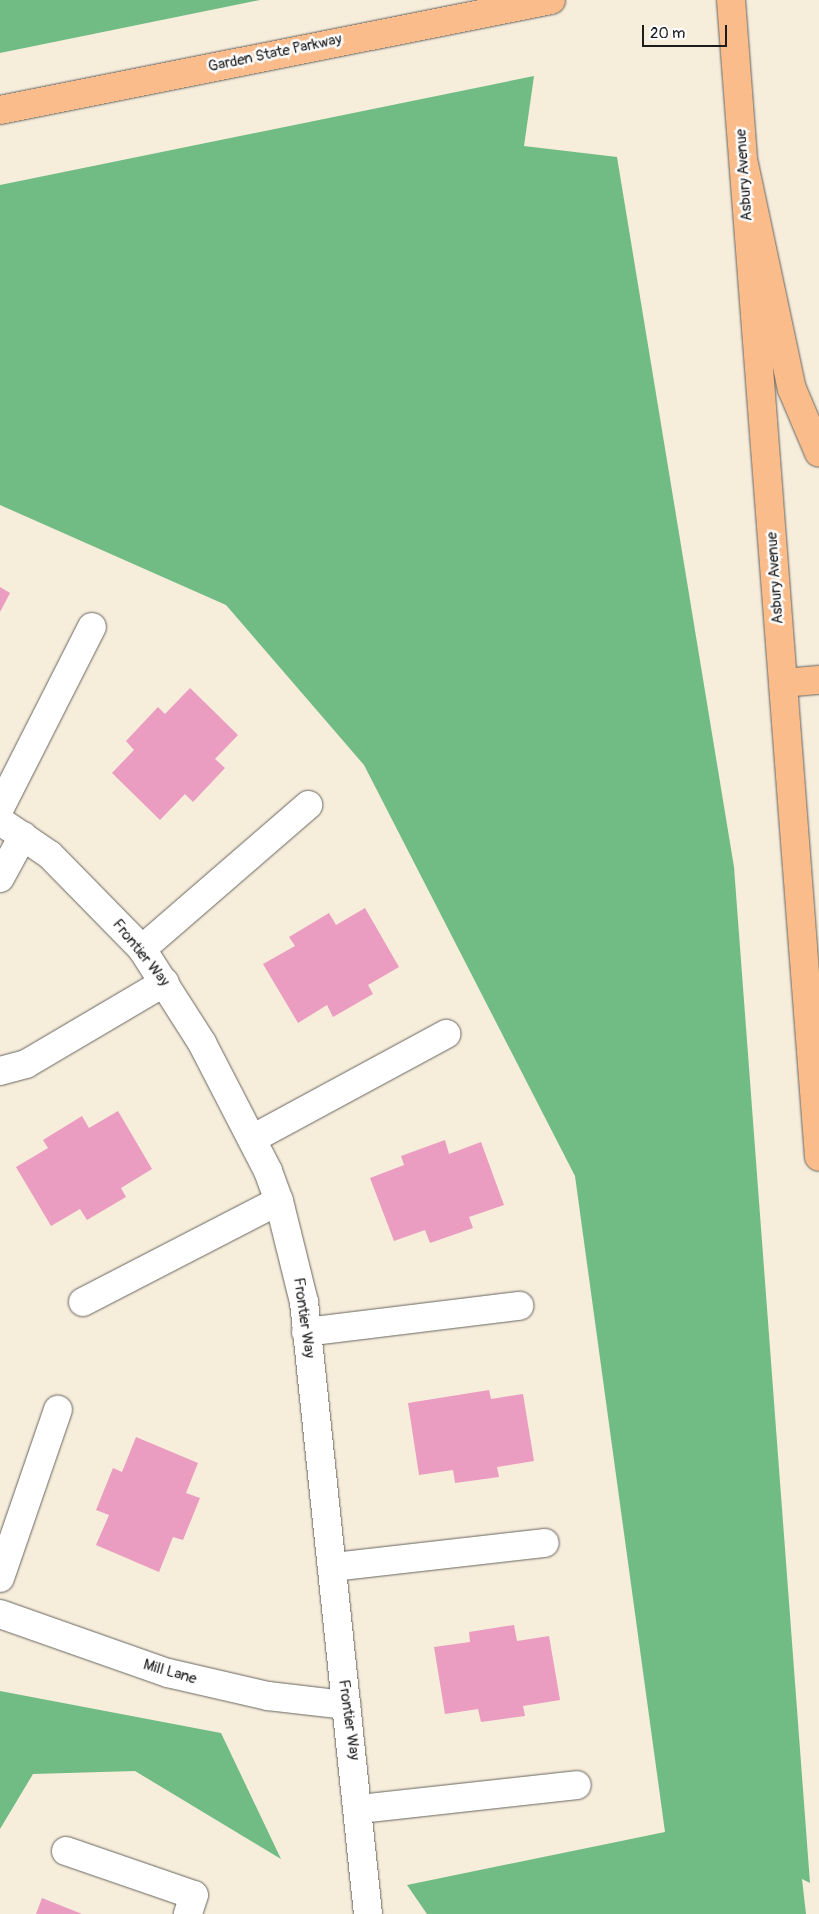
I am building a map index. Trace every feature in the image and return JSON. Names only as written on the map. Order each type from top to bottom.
[{"type":"main road","name":"Garden State Parkway","points":[[0,110],[551,0]]},
{"type":"main road","name":"Asbury Avenue","points":[[731,0],[819,1157]]},
{"type":"main road","points":[[744,164],[792,388],[819,453]]},
{"type":"main road","points":[[784,683],[819,680]]},
{"type":"street","points":[[0,808],[92,627]]},
{"type":"street","points":[[142,949],[308,805]]},
{"type":"street","name":"Frontier Way","points":[[0,821],[23,836],[93,896],[142,949],[165,982],[252,1140],[279,1202],[293,1249],[306,1332],[346,1705],[360,1809],[368,1914]]},
{"type":"street","points":[[0,878],[23,836]]},
{"type":"street","points":[[0,1071],[26,1064],[165,982]]},
{"type":"street","points":[[252,1140],[446,1034]]},
{"type":"street","points":[[83,1302],[279,1202]]},
{"type":"street","points":[[306,1332],[519,1306]]},
{"type":"street","points":[[0,1578],[58,1410]]},
{"type":"street","points":[[332,1567],[545,1543]]},
{"type":"street","name":"Mill Lane","points":[[0,1614],[168,1673],[268,1696],[346,1705]]},
{"type":"street","points":[[360,1809],[578,1785]]},
{"type":"street","points":[[66,1851],[194,1896],[188,1914]]},
{"type":"green space","points":[[0,0],[260,0],[0,53]]},
{"type":"green space","points":[[534,76],[524,146],[617,157],[734,867],[810,1883],[802,1879],[806,1914],[427,1914],[407,1885],[665,1832],[575,1176],[364,765],[226,605],[0,505],[0,185]]},
{"type":"green space","points":[[0,1691],[221,1733],[281,1859],[135,1771],[33,1774],[0,1829]]},
{"type":"building","points":[[0,587],[10,593],[0,612]]},
{"type":"building","points":[[190,688],[238,735],[215,759],[225,768],[193,802],[185,794],[160,820],[112,773],[134,750],[126,741],[158,707],[165,714]]},
{"type":"building","points":[[365,908],[399,967],[368,985],[373,994],[333,1017],[327,1005],[298,1023],[263,964],[295,946],[289,937],[329,913],[336,925]]},
{"type":"building","points":[[118,1111],[152,1169],[121,1188],[126,1197],[87,1220],[80,1209],[51,1226],[16,1167],[48,1148],[43,1140],[82,1116],[89,1128]]},
{"type":"building","points":[[445,1140],[449,1154],[481,1142],[504,1205],[469,1217],[473,1228],[430,1243],[425,1230],[394,1241],[370,1178],[404,1165],[401,1156]]},
{"type":"building","points":[[489,1390],[491,1399],[523,1394],[534,1461],[497,1467],[499,1477],[455,1483],[453,1470],[419,1475],[408,1403]]},
{"type":"building","points":[[136,1437],[198,1463],[186,1493],[200,1498],[183,1540],[173,1537],[159,1572],[96,1545],[109,1515],[96,1510],[113,1468],[122,1472]]},
{"type":"building","points":[[514,1625],[517,1641],[549,1636],[560,1700],[523,1706],[525,1716],[481,1722],[478,1709],[445,1714],[434,1647],[470,1642],[469,1632]]},
{"type":"building","points":[[42,1898],[82,1914],[36,1914]]}]
